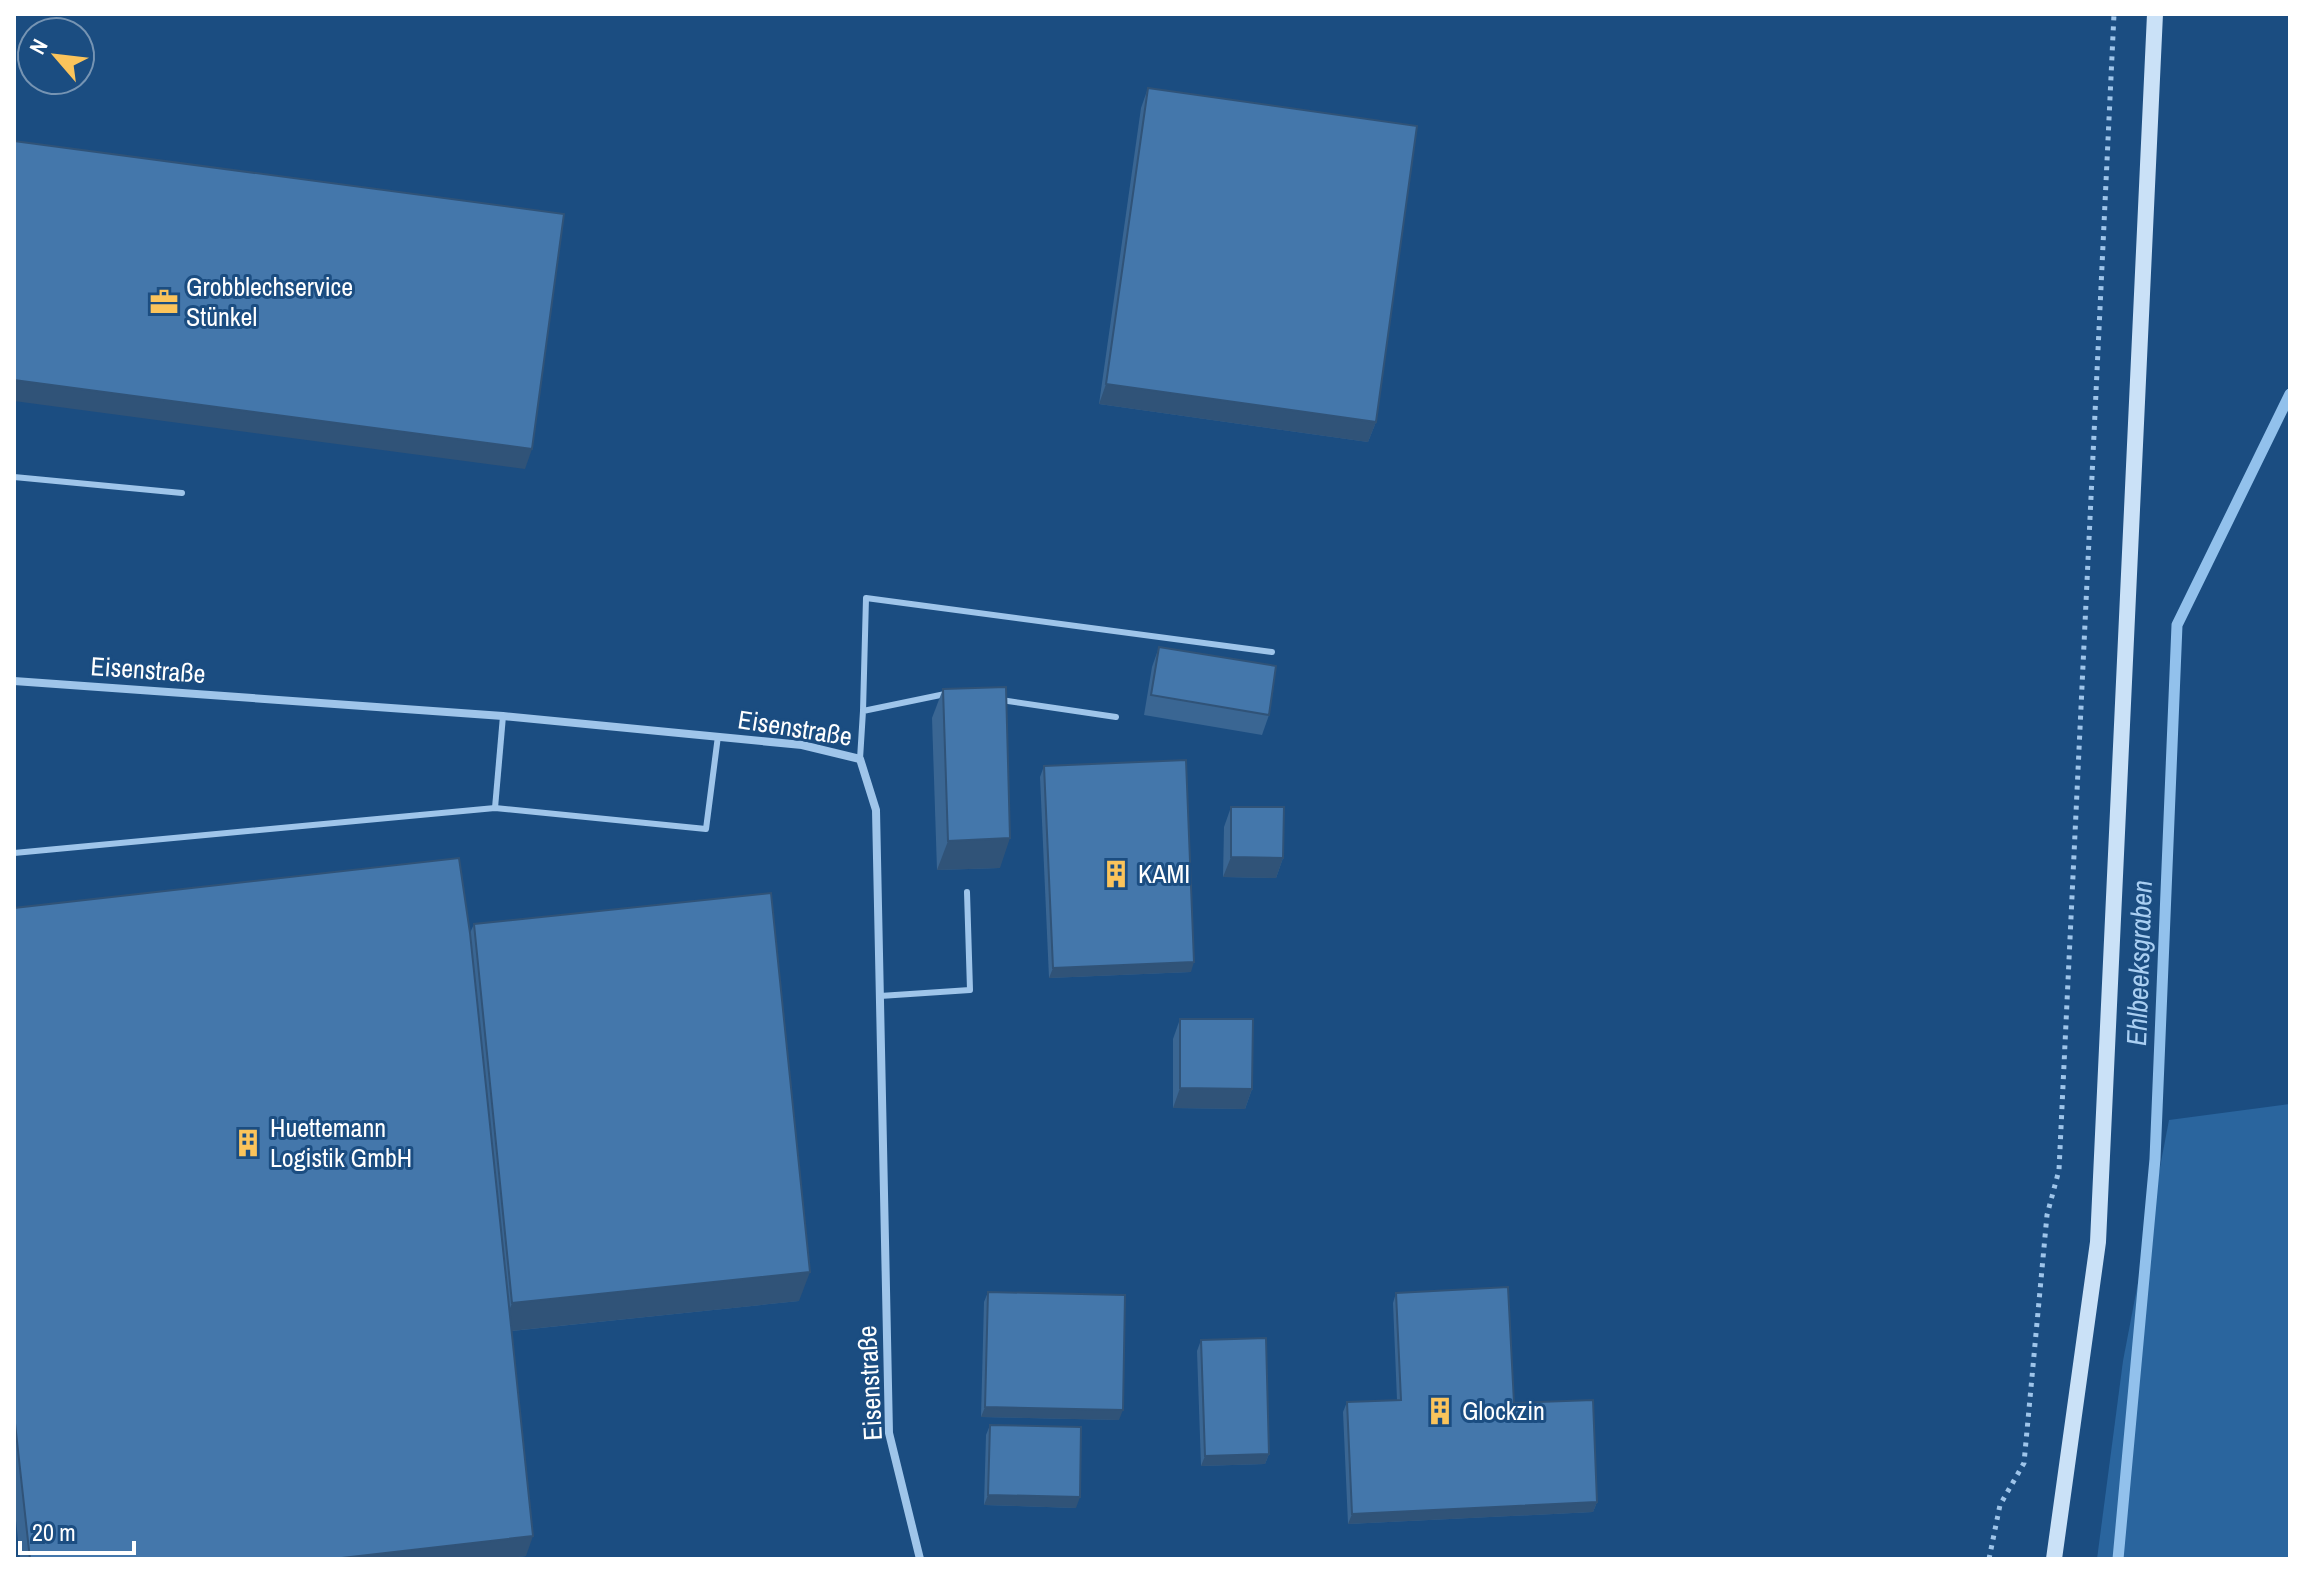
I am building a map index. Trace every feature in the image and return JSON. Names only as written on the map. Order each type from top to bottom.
[{"type":"main road","points":[[2054,1559],[2098,1242],[2155,14]]},
{"type":"street","name":"Eisenstraße","points":[[14,681],[503,716],[802,745],[860,759],[876,810],[889,1433],[920,1559]]},
{"type":"lane","points":[[14,477],[182,493]]},
{"type":"lane","points":[[860,759],[866,598],[1272,652]]},
{"type":"lane","points":[[863,711],[944,692],[959,694]]},
{"type":"lane","points":[[990,699],[1116,717]]},
{"type":"lane","points":[[495,808],[503,716]]},
{"type":"lane","points":[[14,853],[495,808],[706,829],[718,736]]},
{"type":"lane","points":[[880,996],[970,990],[967,892]]},
{"type":"path","points":[[1989,1559],[2000,1505],[2024,1463],[2047,1215],[2059,1170],[2114,14]]},
{"type":"shaded area","points":[[2290,1104],[2290,1559],[2097,1559],[2123,1361],[2169,1120]]},
{"type":"building","points":[[1148,88],[1417,126],[1376,422],[1106,384]]},
{"type":"building","points":[[14,141],[564,214],[532,449],[14,380]]},
{"type":"building","points":[[1159,647],[1276,666],[1269,715],[1151,695]]},
{"type":"building","points":[[1006,687],[1010,838],[948,841],[943,689]]},
{"type":"building","name":"KAMI","points":[[1186,760],[1194,962],[1053,968],[1044,766]]},
{"type":"building","points":[[1231,807],[1284,807],[1283,858],[1231,857]]},
{"type":"building","name":"Huettemann Logistik GmbH","points":[[459,858],[470,933],[533,1536],[333,1559],[30,1559],[14,1414],[14,908]]},
{"type":"building","points":[[771,893],[810,1272],[512,1303],[474,924]]},
{"type":"building","points":[[1180,1019],[1253,1019],[1252,1089],[1180,1088]]},
{"type":"building","name":"Glockzin","points":[[1508,1287],[1514,1403],[1593,1400],[1597,1502],[1352,1514],[1347,1402],[1401,1400],[1396,1293]]},
{"type":"building","points":[[988,1292],[1125,1295],[1123,1410],[985,1407]]},
{"type":"building","points":[[1266,1338],[1269,1454],[1205,1456],[1201,1340]]},
{"type":"building","points":[[990,1425],[1081,1427],[1080,1497],[988,1495]]},
{"type":"waterway","name":"Ehlbeeksgraben","points":[[2118,1559],[2155,1159],[2177,625],[2290,394]]},
{"type":"place","name":"Grobblechservice Stünkel","points":[[164,302]]},
{"type":"place","name":"KAMI","points":[[1116,874]]},
{"type":"place","name":"Huettemann Logistik GmbH","points":[[248,1143]]},
{"type":"place","name":"Glockzin","points":[[1440,1411]]}]
